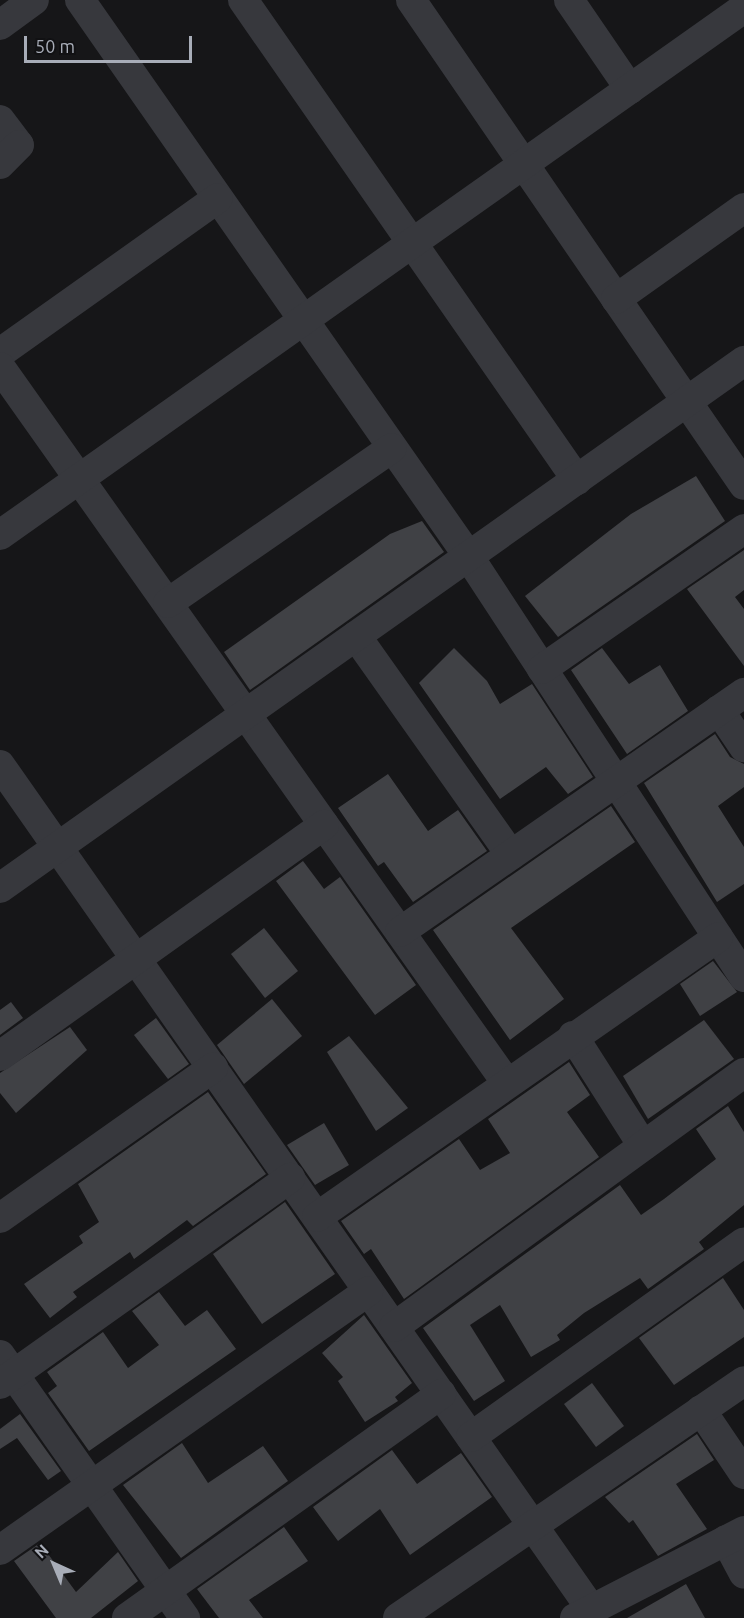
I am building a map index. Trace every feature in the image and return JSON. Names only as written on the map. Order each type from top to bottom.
[{"type":"street","points":[[0,25],[34,0]]},
{"type":"street","points":[[80,0],[469,556],[744,977]]},
{"type":"street","points":[[243,0],[577,480]]},
{"type":"street","points":[[411,0],[744,485]]},
{"type":"street","points":[[569,0],[630,89]]},
{"type":"street","points":[[0,535],[738,12]]},
{"type":"street","points":[[0,120],[18,145],[0,164]]},
{"type":"street","points":[[0,353],[218,198]]},
{"type":"street","points":[[616,299],[744,208]]},
{"type":"street","points":[[0,888],[744,361]]},
{"type":"street","points":[[0,367],[506,1082]]},
{"type":"street","points":[[168,603],[392,448]]},
{"type":"street","points":[[542,669],[744,529]]},
{"type":"street","points":[[356,636],[511,855]]},
{"type":"street","points":[[400,932],[744,693]]},
{"type":"street","points":[[719,710],[744,747]]},
{"type":"street","points":[[0,765],[533,1526],[584,1614],[735,1536],[744,1574]]},
{"type":"street","points":[[0,1056],[324,825]]},
{"type":"street","points":[[317,1217],[506,1082],[718,938]]},
{"type":"street","points":[[573,1036],[643,1146]]},
{"type":"street","points":[[0,1218],[213,1068]]},
{"type":"street","points":[[394,1327],[744,1073]]},
{"type":"street","points":[[185,1618],[92,1486],[4,1371],[290,1178]]},
{"type":"street","points":[[471,1437],[744,1242]]},
{"type":"street","points":[[0,1550],[368,1291]]},
{"type":"street","points":[[398,1618],[744,1381]]},
{"type":"street","points":[[127,1618],[441,1394]]},
{"type":"street","points":[[701,1410],[744,1474]]},
{"type":"building","points":[[696,476],[725,521],[558,637],[525,596],[631,514]]},
{"type":"building","points":[[422,521],[444,552],[250,690],[224,652],[390,534]]},
{"type":"building","points":[[744,550],[744,590],[735,597],[744,609],[744,666],[687,589]]},
{"type":"building","points":[[454,648],[487,681],[500,704],[532,684],[593,777],[568,794],[546,767],[500,799],[419,683]]},
{"type":"building","points":[[602,648],[629,684],[660,665],[688,711],[627,754],[571,670]]},
{"type":"building","points":[[715,734],[730,757],[744,764],[744,787],[718,806],[744,847],[744,884],[717,902],[644,783]]},
{"type":"building","points":[[388,774],[428,831],[458,810],[487,851],[413,902],[384,862],[378,866],[338,808]]},
{"type":"building","points":[[611,806],[635,842],[511,928],[564,999],[510,1040],[433,930]]},
{"type":"building","points":[[303,861],[324,889],[340,877],[416,985],[375,1015],[276,881]]},
{"type":"building","points":[[264,928],[298,971],[265,998],[231,954]]},
{"type":"building","points":[[713,961],[737,992],[700,1016],[680,984]]},
{"type":"building","points":[[272,999],[302,1036],[244,1084],[217,1045]]},
{"type":"building","points":[[11,1002],[23,1018],[0,1035],[0,1010]]},
{"type":"building","points":[[156,1018],[189,1064],[168,1079],[134,1035]]},
{"type":"building","points":[[704,1020],[734,1059],[648,1119],[623,1076]]},
{"type":"building","points":[[70,1027],[87,1050],[16,1113],[0,1093],[0,1073]]},
{"type":"building","points":[[349,1036],[408,1108],[376,1131],[327,1052]]},
{"type":"building","points":[[569,1062],[590,1095],[567,1112],[599,1157],[404,1299],[371,1249],[364,1254],[341,1221],[459,1139],[480,1170],[510,1153],[488,1119]]},
{"type":"building","points":[[208,1092],[266,1174],[193,1226],[187,1220],[134,1259],[130,1252],[73,1292],[77,1297],[50,1318],[24,1284],[83,1243],[79,1236],[99,1222],[78,1184]]},
{"type":"building","points":[[728,1106],[744,1132],[744,1205],[699,1242],[704,1249],[648,1289],[640,1278],[584,1313],[557,1335],[560,1340],[531,1357],[500,1305],[470,1325],[505,1381],[474,1401],[423,1328],[620,1185],[641,1215],[664,1199],[716,1159],[696,1129]]},
{"type":"building","points":[[324,1123],[349,1165],[315,1185],[287,1145]]},
{"type":"building","points":[[285,1202],[335,1274],[262,1324],[213,1254]]},
{"type":"building","points":[[723,1278],[744,1310],[744,1337],[674,1385],[639,1338]]},
{"type":"building","points":[[159,1292],[185,1326],[207,1310],[236,1349],[89,1451],[48,1393],[57,1386],[47,1372],[103,1332],[128,1368],[159,1345],[132,1311]]},
{"type":"building","points":[[364,1315],[412,1383],[395,1397],[398,1401],[365,1422],[338,1381],[343,1377],[322,1353]]},
{"type":"building","points":[[592,1383],[624,1426],[596,1447],[564,1404]]},
{"type":"building","points":[[20,1414],[61,1471],[48,1480],[17,1438],[0,1449],[0,1429]]},
{"type":"building","points":[[697,1434],[714,1460],[676,1484],[707,1529],[658,1556],[633,1520],[629,1523],[605,1497]]},
{"type":"building","points":[[182,1443],[208,1483],[263,1446],[288,1481],[181,1558],[123,1485]]},
{"type":"building","points":[[392,1450],[417,1484],[461,1453],[492,1497],[410,1555],[380,1509],[338,1541],[313,1507]]},
{"type":"building","points":[[284,1527],[308,1561],[249,1600],[263,1618],[219,1618],[197,1589]]},
{"type":"building","points":[[40,1543],[76,1592],[118,1552],[138,1581],[91,1618],[56,1618],[14,1561]]},
{"type":"building","points":[[686,1584],[705,1618],[627,1618],[669,1594]]}]
